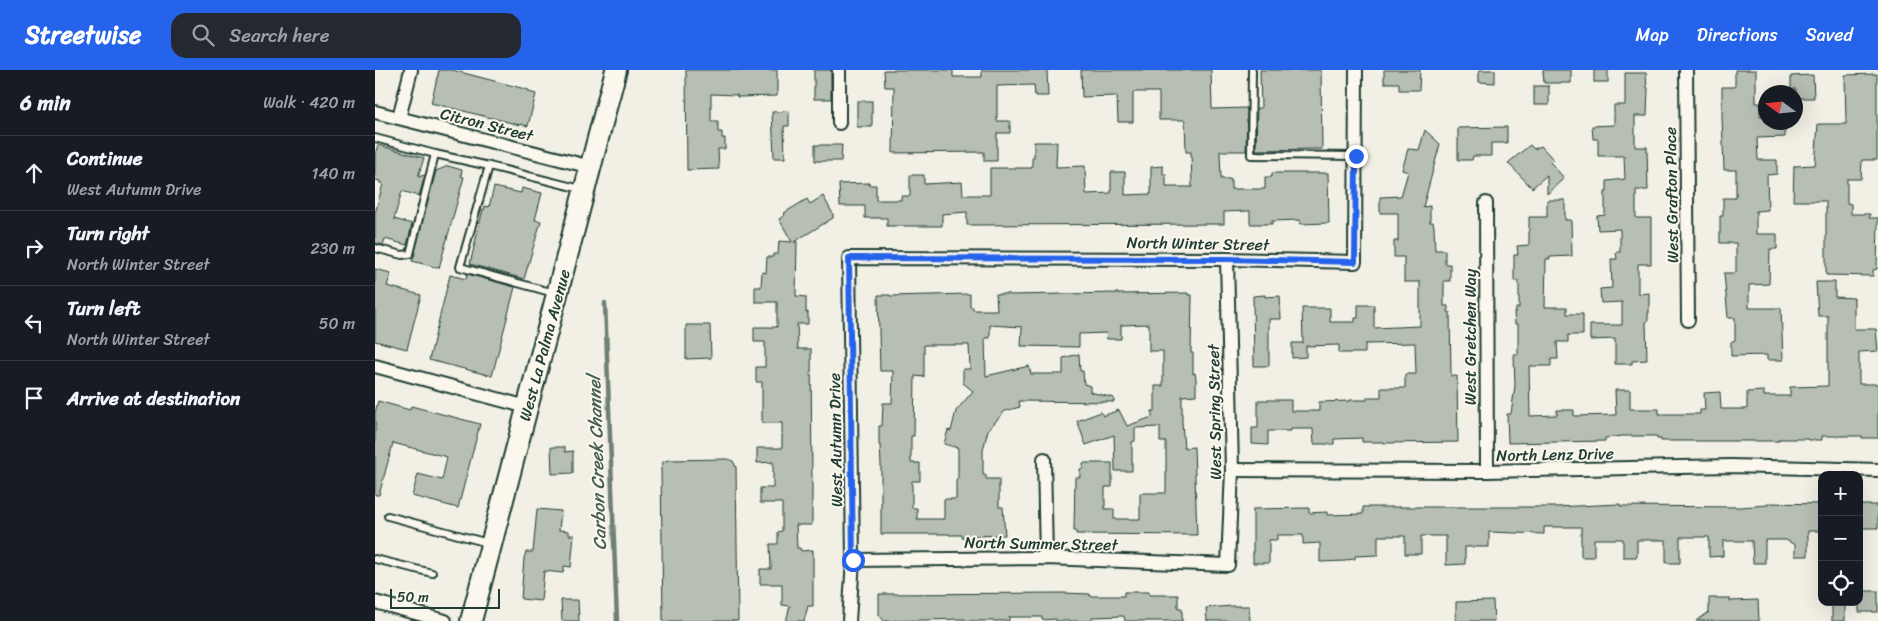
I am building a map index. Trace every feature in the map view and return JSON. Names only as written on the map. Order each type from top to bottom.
[{"type":"main road","name":"West La Palma Avenue","points":[[471,621],[616,70]]},
{"type":"street","points":[[399,118],[411,70]]},
{"type":"street","points":[[839,70],[839,123]]},
{"type":"street","name":"North Winter Street","points":[[849,258],[1227,259],[1355,262],[1356,70]]},
{"type":"street","name":"West Grafton Place","points":[[1685,70],[1689,320]]},
{"type":"street","name":"Citron Street","points":[[375,112],[591,167]]},
{"type":"street","name":"West Gretchen Way","points":[[1486,203],[1487,472]]},
{"type":"street","name":"West Autumn Drive","points":[[849,258],[853,560],[849,621]]},
{"type":"street","name":"West Spring Street","points":[[1227,259],[1233,470],[1228,565]]},
{"type":"street","points":[[375,366],[527,407]]},
{"type":"street","points":[[1044,459],[1046,558]]},
{"type":"street","name":"North Lenz Drive","points":[[1233,470],[1487,472],[1731,466],[1878,470]]},
{"type":"street","name":"North Summer Street","points":[[853,560],[1046,558],[1228,565]]},
{"type":"street","points":[[375,602],[445,621]]},
{"type":"lane","points":[[1252,70],[1251,155],[1356,156]]},
{"type":"lane","points":[[375,138],[585,190]]},
{"type":"lane","points":[[375,248],[402,255],[410,254],[435,154]]},
{"type":"lane","points":[[489,166],[460,267],[557,294]]},
{"type":"lane","points":[[388,516],[491,544]]},
{"type":"lane","points":[[375,559],[432,573]]},
{"type":"building","points":[[439,70],[452,70],[529,90],[529,92],[536,94],[528,126],[431,103]]},
{"type":"building","points":[[686,70],[777,70],[777,96],[737,97],[737,95],[711,94],[711,121],[718,121],[718,132],[722,132],[722,138],[725,138],[725,149],[718,149],[719,169],[687,170]]},
{"type":"building","points":[[814,70],[831,70],[831,99],[814,99]]},
{"type":"building","points":[[884,70],[953,70],[953,77],[982,77],[982,70],[1047,70],[1048,96],[1035,96],[1034,85],[997,86],[997,121],[1010,121],[1010,133],[997,133],[997,161],[984,161],[984,152],[893,153],[894,87],[885,87]]},
{"type":"building","points":[[1081,70],[1211,70],[1212,109],[1247,108],[1246,151],[1220,151],[1221,179],[1231,179],[1231,189],[1265,189],[1265,177],[1272,177],[1272,173],[1328,173],[1329,223],[1300,224],[1300,220],[1272,221],[1272,224],[1250,224],[1250,211],[1224,212],[1224,224],[967,225],[967,212],[942,214],[942,226],[887,226],[887,218],[865,218],[865,206],[840,206],[839,184],[869,183],[869,185],[876,185],[876,200],[901,200],[901,196],[910,196],[910,175],[924,175],[924,184],[962,182],[963,195],[990,195],[990,168],[1032,168],[1034,142],[1057,142],[1056,167],[1085,166],[1086,194],[1111,193],[1111,172],[1125,172],[1125,195],[1151,194],[1151,167],[1163,166],[1163,174],[1166,174],[1166,187],[1192,187],[1191,152],[1186,152],[1185,120],[1159,120],[1159,92],[1133,92],[1133,122],[1118,122],[1117,96],[1082,97]]},
{"type":"building","points":[[1260,70],[1321,70],[1322,149],[1256,150],[1257,108],[1261,108]]},
{"type":"building","points":[[1384,70],[1420,70],[1419,90],[1399,90],[1399,83],[1384,83]]},
{"type":"building","points":[[1479,70],[1495,70],[1495,83],[1479,82]]},
{"type":"building","points":[[1543,70],[1571,70],[1571,83],[1544,83]]},
{"type":"building","points":[[1594,70],[1608,70],[1608,82],[1594,82]]},
{"type":"building","points":[[1735,70],[1756,70],[1758,130],[1785,130],[1785,137],[1757,138],[1758,160],[1777,160],[1777,174],[1767,175],[1768,210],[1756,211],[1756,234],[1777,234],[1777,249],[1770,249],[1769,284],[1749,285],[1749,308],[1781,308],[1783,360],[1767,360],[1767,355],[1731,356],[1731,342],[1735,340],[1735,318],[1728,318],[1724,273],[1736,273],[1736,243],[1720,243],[1720,216],[1723,216],[1723,198],[1736,198],[1736,170],[1724,170],[1722,117],[1722,87],[1735,87]]},
{"type":"building","points":[[1625,73],[1646,73],[1648,88],[1647,116],[1635,116],[1635,147],[1647,147],[1648,190],[1636,190],[1636,218],[1651,218],[1651,264],[1638,264],[1638,294],[1649,293],[1649,313],[1648,321],[1646,321],[1647,360],[1632,361],[1632,364],[1615,364],[1615,339],[1590,340],[1590,325],[1622,325],[1622,302],[1601,303],[1600,289],[1612,288],[1611,259],[1617,259],[1616,252],[1620,252],[1620,229],[1598,230],[1597,216],[1605,215],[1607,181],[1625,179],[1624,156],[1598,156],[1598,139],[1593,139],[1592,126],[1614,125],[1614,105],[1625,105]]},
{"type":"building","points":[[1877,74],[1877,160],[1862,160],[1861,179],[1847,179],[1847,203],[1851,204],[1851,214],[1870,214],[1869,218],[1878,218],[1877,269],[1873,270],[1873,276],[1826,275],[1826,201],[1793,201],[1794,166],[1815,165],[1818,124],[1846,124],[1845,75]]},
{"type":"building","points":[[1813,75],[1814,98],[1803,98],[1803,85],[1791,85],[1791,76]]},
{"type":"building","points":[[1534,86],[1549,86],[1549,105],[1534,105]]},
{"type":"building","points":[[857,101],[872,101],[872,127],[857,127]]},
{"type":"building","points":[[789,111],[789,126],[784,126],[785,158],[774,158],[772,112]]},
{"type":"building","points":[[1507,127],[1507,143],[1491,143],[1491,156],[1473,156],[1472,160],[1458,160],[1458,128]]},
{"type":"building","points":[[1425,130],[1440,144],[1423,207],[1430,206],[1430,222],[1433,222],[1434,227],[1435,250],[1445,250],[1445,264],[1450,264],[1450,281],[1444,281],[1444,306],[1448,306],[1448,312],[1450,312],[1451,376],[1457,376],[1458,442],[1384,443],[1362,442],[1362,438],[1334,439],[1334,444],[1314,444],[1313,429],[1291,429],[1291,431],[1268,431],[1268,445],[1252,444],[1252,428],[1258,428],[1258,400],[1291,400],[1291,411],[1319,411],[1319,402],[1367,400],[1367,397],[1381,397],[1381,388],[1405,388],[1405,374],[1416,374],[1415,343],[1365,344],[1365,353],[1339,353],[1339,345],[1306,346],[1306,357],[1292,358],[1292,343],[1303,343],[1302,308],[1330,308],[1330,322],[1355,322],[1355,318],[1358,318],[1358,305],[1374,305],[1374,328],[1420,326],[1420,282],[1404,282],[1404,257],[1394,257],[1394,241],[1398,241],[1398,213],[1380,213],[1380,197],[1401,196],[1408,172],[1402,170],[1408,149],[1419,150]]},
{"type":"building","points":[[378,145],[424,158],[418,177],[425,175],[419,196],[402,191],[394,219],[412,224],[407,245],[385,239],[383,245],[375,243],[375,213],[383,184],[375,180],[375,154]]},
{"type":"building","points":[[815,145],[842,145],[841,161],[815,161]]},
{"type":"building","points":[[1530,145],[1534,149],[1541,146],[1553,159],[1550,162],[1564,178],[1547,194],[1547,175],[1532,188],[1508,163]]},
{"type":"building","points":[[448,166],[462,170],[461,176],[464,177],[439,268],[412,261],[436,171]]},
{"type":"building","points":[[494,187],[521,193],[522,188],[542,193],[535,220],[541,221],[524,279],[470,264],[483,209],[485,206],[489,207]]},
{"type":"building","points":[[823,196],[833,214],[833,218],[794,242],[797,242],[796,296],[806,297],[806,313],[808,312],[808,324],[797,324],[798,349],[811,349],[812,525],[796,525],[797,548],[800,548],[801,551],[813,550],[813,606],[808,606],[804,621],[786,621],[790,606],[782,605],[782,584],[760,584],[760,569],[771,569],[770,544],[778,544],[778,532],[782,531],[782,503],[760,503],[760,488],[773,488],[773,462],[757,463],[757,448],[782,448],[782,423],[762,423],[762,382],[756,382],[756,367],[765,367],[765,342],[754,342],[754,327],[777,327],[777,302],[755,302],[755,287],[761,287],[762,272],[766,273],[767,257],[773,257],[773,254],[778,254],[779,241],[792,242],[779,219],[785,215],[784,213],[807,199],[810,204]]},
{"type":"building","points":[[1547,200],[1565,200],[1565,220],[1571,220],[1572,256],[1550,257],[1550,259],[1546,259],[1545,307],[1567,307],[1567,314],[1583,314],[1583,335],[1568,335],[1568,342],[1557,342],[1558,359],[1551,359],[1551,366],[1529,366],[1530,416],[1557,415],[1557,410],[1574,410],[1574,416],[1616,415],[1615,390],[1630,390],[1630,409],[1659,409],[1659,414],[1700,414],[1700,410],[1705,410],[1704,393],[1720,392],[1721,409],[1747,409],[1747,392],[1764,391],[1764,396],[1790,396],[1790,387],[1828,386],[1828,316],[1818,316],[1816,282],[1835,282],[1835,297],[1854,298],[1854,329],[1876,329],[1878,351],[1859,352],[1859,384],[1878,384],[1878,438],[1822,436],[1822,440],[1661,441],[1661,439],[1657,439],[1657,436],[1622,436],[1605,438],[1605,441],[1508,443],[1507,414],[1511,414],[1515,386],[1514,354],[1518,354],[1518,324],[1515,324],[1514,312],[1516,312],[1516,308],[1519,308],[1519,281],[1514,281],[1514,255],[1518,255],[1517,246],[1529,245],[1529,217],[1547,217]]},
{"type":"building","points":[[375,269],[391,273],[387,286],[421,295],[407,349],[375,341]]},
{"type":"building","points":[[467,274],[515,287],[492,376],[429,360],[450,275],[466,279]]},
{"type":"building","points":[[1188,293],[1188,295],[1192,295],[1191,353],[1193,353],[1193,374],[1195,373],[1196,378],[1196,395],[1182,396],[1182,422],[1184,448],[1194,447],[1197,535],[1076,534],[1076,531],[1074,531],[1075,477],[1080,477],[1080,469],[1083,468],[1083,463],[1112,463],[1112,487],[1105,487],[1105,509],[1114,509],[1114,519],[1140,519],[1140,493],[1166,493],[1166,442],[1160,442],[1160,427],[1135,428],[1135,441],[1132,442],[1132,471],[1115,471],[1114,435],[1086,445],[1077,421],[1101,412],[1103,416],[1119,410],[1127,426],[1152,417],[1152,411],[1155,411],[1155,386],[1163,386],[1163,351],[1149,351],[1149,324],[1121,325],[1121,339],[1107,339],[1106,333],[1079,334],[1079,347],[1021,346],[1022,327],[990,325],[990,338],[985,338],[986,376],[1029,366],[1031,374],[1063,374],[1063,358],[1079,354],[1080,371],[1083,371],[1084,384],[1090,386],[1090,392],[1114,398],[1114,402],[1019,401],[1020,407],[1005,411],[988,430],[983,450],[983,475],[986,475],[986,479],[999,479],[999,507],[1003,507],[1005,535],[962,538],[962,535],[949,534],[881,534],[879,426],[882,426],[883,403],[892,403],[893,371],[880,371],[878,295],[970,294],[970,307],[973,307],[973,310],[997,310],[996,294]],"holes":[[[924,345],[969,345],[970,369],[963,369],[963,383],[973,391],[956,411],[951,431],[948,430],[944,444],[958,448],[956,499],[944,499],[944,519],[917,519],[917,508],[912,508],[912,481],[920,481],[920,463],[911,463],[911,436],[914,436],[915,376],[924,377]]]},
{"type":"building","points":[[1265,295],[1265,297],[1280,296],[1281,319],[1269,319],[1269,366],[1254,366],[1253,296]]},
{"type":"building","points":[[686,325],[710,325],[711,358],[686,359]]},
{"type":"building","points":[[378,401],[410,410],[411,406],[480,424],[458,508],[412,496],[418,474],[442,480],[447,457],[393,443],[379,495],[375,495],[375,413]]},
{"type":"building","points":[[551,447],[565,447],[565,452],[573,451],[573,473],[552,474]]},
{"type":"building","points":[[728,459],[733,461],[736,467],[738,621],[663,621],[661,468],[663,462],[668,460]]},
{"type":"building","points":[[1768,503],[1818,504],[1818,531],[1808,531],[1808,556],[1795,556],[1795,545],[1786,540],[1765,540],[1765,563],[1753,563],[1752,541],[1723,541],[1723,556],[1709,557],[1709,537],[1680,537],[1680,563],[1666,563],[1666,540],[1637,540],[1637,557],[1623,557],[1623,539],[1594,539],[1594,557],[1581,557],[1581,527],[1544,527],[1544,534],[1489,532],[1489,547],[1465,547],[1465,564],[1446,565],[1446,536],[1421,536],[1421,554],[1405,554],[1405,536],[1378,536],[1378,555],[1355,556],[1355,559],[1346,561],[1320,562],[1320,543],[1303,544],[1303,535],[1277,535],[1277,540],[1269,540],[1269,563],[1253,563],[1253,509],[1309,508],[1309,513],[1327,512],[1327,515],[1363,514],[1363,507],[1555,507],[1620,504],[1620,506],[1740,507],[1768,505]]},
{"type":"building","points":[[1863,505],[1876,505],[1876,508],[1878,508],[1878,528],[1863,528]]},
{"type":"building","points":[[537,509],[561,511],[559,530],[569,531],[569,535],[574,535],[571,567],[564,566],[563,573],[544,571],[541,601],[521,599],[524,558],[526,552],[533,552]]},
{"type":"building","points":[[1863,591],[1878,591],[1878,612],[1859,612],[1859,606],[1863,606]]},
{"type":"building","points":[[1124,592],[1149,592],[1149,595],[1178,595],[1178,608],[1182,608],[1182,621],[1125,621],[1124,616],[1092,617],[1092,621],[1056,621],[1056,619],[1042,620],[1042,617],[1009,617],[1009,621],[965,621],[965,619],[884,621],[879,615],[879,594],[1064,593],[1090,594],[1090,596],[1124,596]]},
{"type":"building","points":[[1709,598],[1730,598],[1730,601],[1758,600],[1759,621],[1696,621],[1709,612]]},
{"type":"building","points":[[561,600],[578,600],[579,621],[562,621]]},
{"type":"building","points":[[1493,601],[1494,621],[1456,621],[1456,602]]},
{"type":"building","points":[[1249,606],[1250,621],[1207,621],[1206,608]]},
{"type":"building","points":[[1832,606],[1845,606],[1845,621],[1832,621]]},
{"type":"waterway","name":"Carbon Creek Channel","points":[[605,303],[617,621]]},
{"type":"route","points":[[853,560],[849,258],[1227,259],[1355,262],[1356,156]]}]
